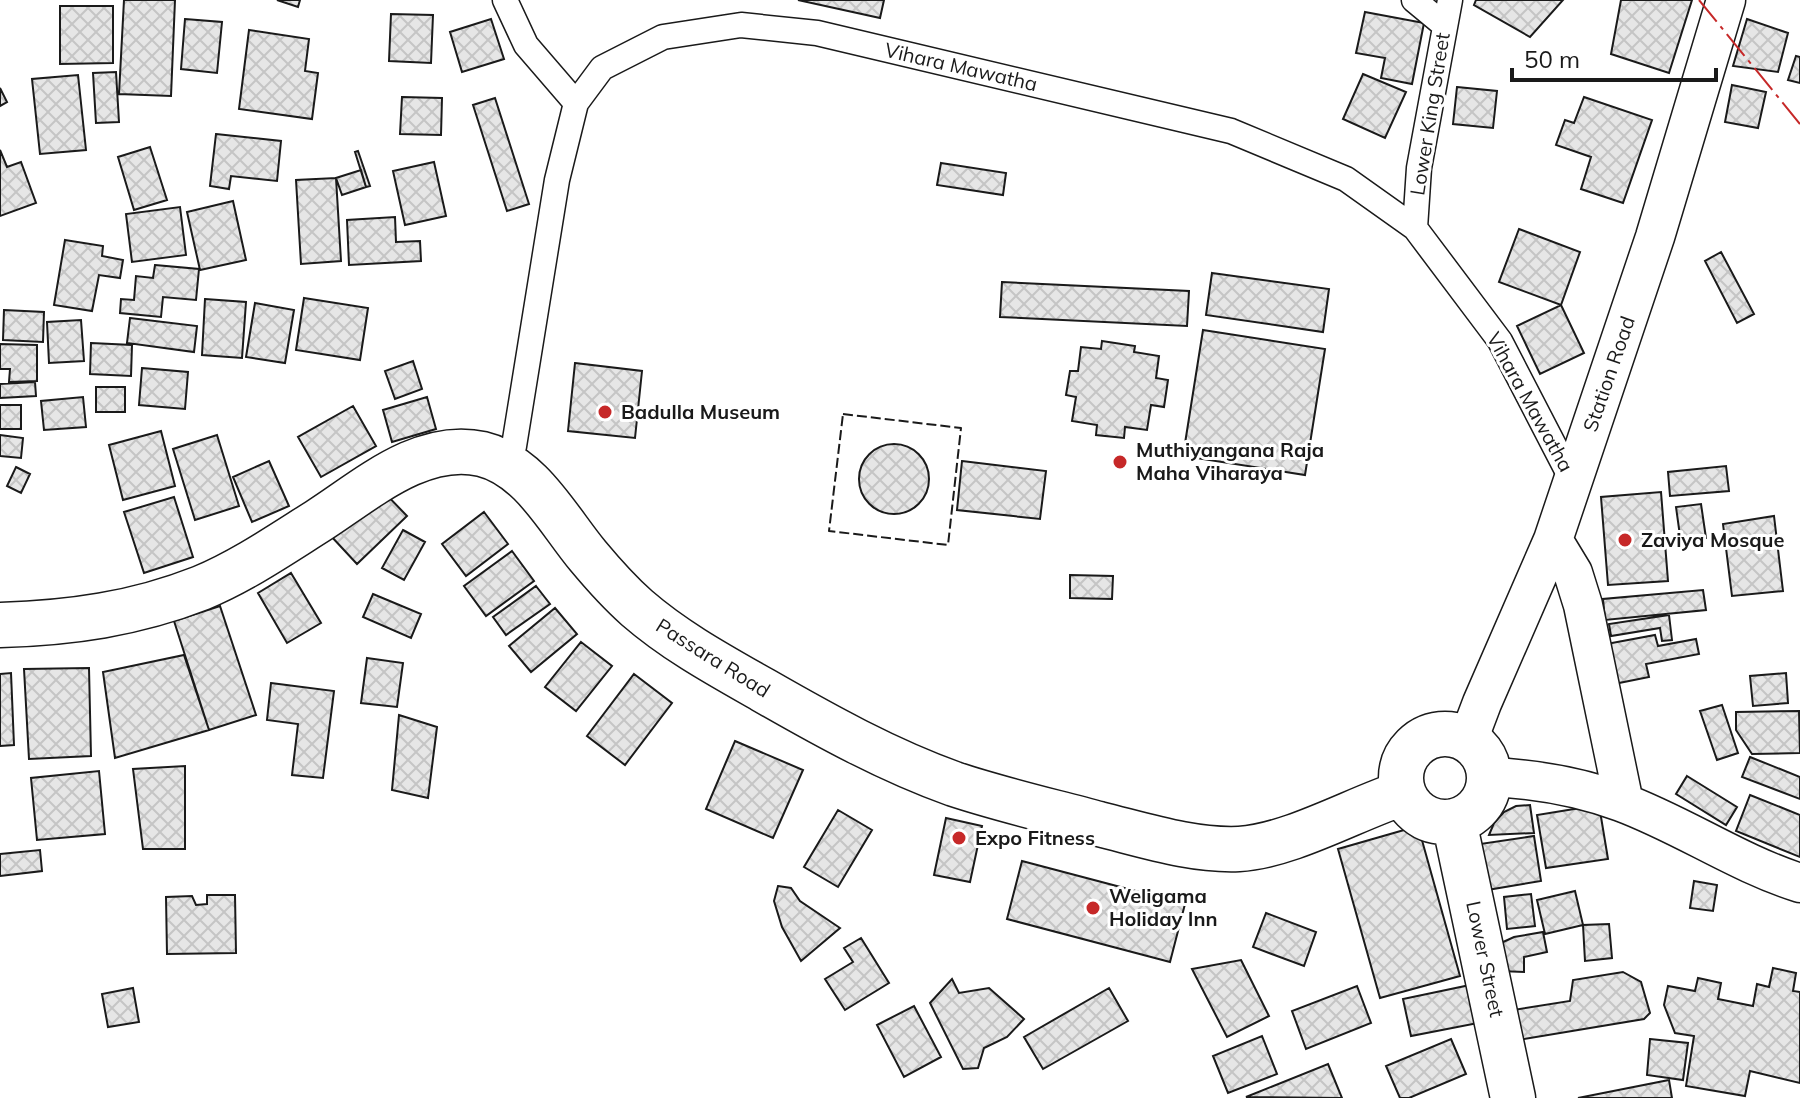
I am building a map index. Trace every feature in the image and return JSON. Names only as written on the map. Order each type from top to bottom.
[{"type":"highway","name":"Passara Road","points":[[0,625],[100,618],[204,587],[279,546],[377,481],[429,457],[445,453],[478,453],[509,464],[535,489],[618,589],[636,607],[685,644],[846,735],[902,763],[955,784],[1127,831],[1222,849],[1268,844],[1403,793]]},
{"type":"highway","points":[[1443,734],[1468,740],[1480,750],[1487,763],[1490,777],[1487,793],[1480,806],[1468,816],[1441,822],[1418,813],[1403,793],[1402,766],[1417,743],[1429,737],[1443,734]]},
{"type":"highway","name":"Lower Street","points":[[1454,821],[1513,1098]]},
{"type":"main road","name":"Station Road","points":[[1468,740],[1553,540],[1655,237],[1726,0]]},
{"type":"main road","points":[[1553,540],[1573,573],[1583,605],[1624,803]]},
{"type":"main road","points":[[1490,777],[1555,783],[1624,803],[1762,869],[1800,883]]},
{"type":"street","points":[[505,0],[526,45],[576,103]]},
{"type":"street","points":[[1414,0],[1443,24]]},
{"type":"street","name":"Lower King Street","points":[[1415,228],[1419,168],[1443,24],[1450,0]]},
{"type":"street","name":"Vihara Mawatha","points":[[509,464],[557,180],[576,103],[602,68],[663,37],[741,25],[817,33],[1231,131],[1346,179],[1415,228],[1500,341],[1572,480]]},
{"type":"building","points":[[124,0],[175,0],[171,96],[119,94]]},
{"type":"building","points":[[277,0],[300,0],[298,7]]},
{"type":"building","points":[[798,0],[884,0],[880,18]]},
{"type":"building","points":[[1476,0],[1563,0],[1530,37],[1474,5]]},
{"type":"building","points":[[1621,0],[1692,0],[1669,73],[1611,54]]},
{"type":"building","points":[[60,6],[113,6],[113,63],[60,64]]},
{"type":"building","points":[[1365,12],[1424,23],[1412,84],[1381,78],[1385,58],[1356,53]]},
{"type":"building","points":[[391,14],[433,15],[431,63],[389,61]]},
{"type":"building","points":[[185,19],[222,22],[217,73],[181,69]]},
{"type":"building","points":[[491,19],[504,59],[462,72],[450,32]]},
{"type":"building","points":[[1747,19],[1788,33],[1778,72],[1733,66]]},
{"type":"building","points":[[249,30],[309,39],[305,71],[318,73],[312,119],[239,109]]},
{"type":"building","points":[[1796,56],[1800,57],[1800,83],[1788,80]]},
{"type":"building","points":[[116,72],[119,122],[96,123],[93,73]]},
{"type":"building","points":[[1363,74],[1406,92],[1385,138],[1343,119]]},
{"type":"building","points":[[78,75],[86,150],[40,154],[32,79]]},
{"type":"building","points":[[1732,85],[1766,92],[1758,128],[1725,122]]},
{"type":"building","points":[[1457,87],[1497,91],[1493,128],[1453,124]]},
{"type":"building","points":[[0,88],[7,102],[0,106]]},
{"type":"building","points":[[402,97],[442,98],[441,135],[400,134]]},
{"type":"building","points":[[1584,97],[1652,120],[1623,203],[1581,189],[1591,157],[1556,145],[1565,120],[1574,123]]},
{"type":"building","points":[[495,98],[529,204],[507,211],[473,105]]},
{"type":"building","points":[[216,134],[281,141],[277,181],[231,176],[229,189],[210,186]]},
{"type":"building","points":[[150,147],[167,200],[134,210],[118,157]]},
{"type":"building","points":[[0,150],[7,167],[21,162],[36,203],[0,216]]},
{"type":"building","points":[[358,151],[370,186],[366,187],[355,152]]},
{"type":"building","points":[[434,162],[446,216],[405,225],[393,171]]},
{"type":"building","points":[[941,163],[1006,173],[1003,195],[937,185]]},
{"type":"building","points":[[361,170],[366,187],[342,195],[336,178]]},
{"type":"building","points":[[336,178],[341,261],[301,264],[296,180]]},
{"type":"building","points":[[233,201],[246,260],[200,270],[187,212]]},
{"type":"building","points":[[180,207],[186,255],[132,262],[126,214]]},
{"type":"building","points":[[395,217],[396,242],[420,241],[421,261],[349,265],[347,220]]},
{"type":"building","points":[[1519,229],[1580,252],[1561,305],[1499,282]]},
{"type":"building","points":[[65,240],[103,246],[102,256],[123,260],[120,278],[99,275],[92,311],[54,305]]},
{"type":"building","points":[[1721,252],[1754,314],[1737,323],[1705,261]]},
{"type":"building","points":[[155,265],[199,269],[196,300],[163,297],[161,317],[120,313],[121,299],[134,300],[136,276],[153,278]]},
{"type":"building","points":[[1212,273],[1329,289],[1323,332],[1206,315]]},
{"type":"building","points":[[1002,282],[1189,291],[1187,326],[1000,317]]},
{"type":"building","points":[[304,298],[368,308],[360,360],[296,350]]},
{"type":"building","points":[[205,299],[246,302],[242,358],[202,355]]},
{"type":"building","points":[[255,303],[294,310],[285,363],[246,357]]},
{"type":"building","points":[[1561,305],[1584,353],[1540,374],[1517,326]]},
{"type":"building","points":[[4,310],[44,312],[43,342],[3,340]]},
{"type":"building","points":[[130,318],[197,326],[194,352],[127,343]]},
{"type":"building","points":[[81,320],[84,361],[49,363],[47,322]]},
{"type":"building","points":[[1203,330],[1325,349],[1305,475],[1183,456]]},
{"type":"building","points":[[1102,341],[1135,346],[1134,352],[1159,356],[1156,378],[1168,380],[1164,407],[1151,405],[1147,430],[1125,427],[1124,438],[1096,435],[1097,425],[1072,421],[1076,397],[1066,395],[1070,371],[1078,371],[1081,347],[1101,349]]},
{"type":"building","points":[[91,343],[132,345],[131,376],[90,374]]},
{"type":"building","points":[[0,344],[37,345],[37,381],[9,382],[10,369],[0,369]]},
{"type":"building","points":[[413,361],[422,389],[395,399],[385,371]]},
{"type":"building","points":[[575,363],[642,371],[635,438],[568,431]]},
{"type":"building","points":[[142,368],[188,372],[185,409],[139,405]]},
{"type":"building","points":[[35,382],[36,396],[0,398],[0,384]]},
{"type":"building","points":[[96,387],[125,387],[125,412],[96,412]]},
{"type":"building","points":[[83,397],[86,427],[44,430],[41,401]]},
{"type":"building","points":[[427,397],[436,429],[392,442],[383,410]]},
{"type":"building","points":[[0,405],[21,405],[21,429],[0,429]]},
{"type":"building","points":[[353,406],[376,446],[321,477],[298,437]]},
{"type":"building","points":[[161,431],[175,486],[123,500],[109,445]]},
{"type":"building","points":[[0,435],[23,438],[21,458],[0,456]]},
{"type":"building","points":[[217,435],[239,506],[195,520],[173,449]]},
{"type":"building","points":[[887,444],[901,444],[923,459],[929,479],[927,492],[919,504],[901,514],[887,514],[865,499],[859,486],[859,472],[874,450]]},
{"type":"building","points":[[269,461],[289,506],[252,522],[233,477]]},
{"type":"building","points":[[962,461],[1046,471],[1040,519],[957,510]]},
{"type":"building","points":[[1726,466],[1729,491],[1670,496],[1668,472]]},
{"type":"building","points":[[16,467],[30,474],[21,493],[7,486]]},
{"type":"building","points":[[379,487],[407,516],[357,564],[330,535]]},
{"type":"building","points":[[1661,492],[1668,581],[1608,585],[1601,497]]},
{"type":"building","points":[[174,497],[193,557],[144,573],[124,512]]},
{"type":"building","points":[[1701,504],[1706,538],[1694,545],[1681,543],[1676,507]]},
{"type":"building","points":[[484,512],[508,544],[466,576],[442,544]]},
{"type":"building","points":[[1774,516],[1783,591],[1732,596],[1723,524]]},
{"type":"building","points":[[403,530],[425,542],[404,580],[382,568]]},
{"type":"building","points":[[512,551],[534,581],[486,616],[464,586]]},
{"type":"building","points":[[291,573],[321,623],[287,643],[258,593]]},
{"type":"building","points":[[1070,575],[1113,576],[1112,599],[1070,598]]},
{"type":"building","points":[[536,586],[550,604],[506,635],[493,617]]},
{"type":"building","points":[[1703,590],[1706,610],[1605,620],[1603,599]]},
{"type":"building","points":[[373,594],[421,614],[411,638],[363,617]]},
{"type":"building","points":[[220,606],[256,715],[209,730],[174,621]]},
{"type":"building","points":[[555,608],[577,634],[531,672],[509,646]]},
{"type":"building","points":[[1669,615],[1672,640],[1662,641],[1660,628],[1611,636],[1609,624]]},
{"type":"building","points":[[1655,635],[1658,646],[1696,639],[1699,654],[1646,664],[1649,677],[1609,685],[1601,645]]},
{"type":"building","points":[[581,642],[612,666],[576,711],[545,687]]},
{"type":"building","points":[[184,655],[209,730],[115,758],[103,672]]},
{"type":"building","points":[[367,658],[403,663],[397,707],[361,703]]},
{"type":"building","points":[[89,668],[91,756],[29,759],[24,669]]},
{"type":"building","points":[[11,673],[14,745],[0,746],[0,674]]},
{"type":"building","points":[[1786,673],[1788,703],[1753,706],[1750,676]]},
{"type":"building","points":[[634,674],[672,703],[625,765],[587,736]]},
{"type":"building","points":[[271,683],[334,691],[323,778],[292,775],[298,724],[267,720]]},
{"type":"building","points":[[1722,705],[1738,753],[1717,760],[1700,711]]},
{"type":"building","points":[[1799,711],[1800,753],[1752,754],[1736,730],[1736,712]]},
{"type":"building","points":[[399,715],[437,727],[428,798],[392,790]]},
{"type":"building","points":[[735,741],[803,770],[773,838],[706,809]]},
{"type":"building","points":[[1750,757],[1800,777],[1800,799],[1742,777]]},
{"type":"building","points":[[185,766],[185,849],[143,849],[133,769]]},
{"type":"building","points":[[99,771],[105,834],[37,840],[31,778]]},
{"type":"building","points":[[1687,776],[1737,807],[1726,825],[1676,794]]},
{"type":"building","points":[[1750,795],[1800,815],[1800,857],[1736,831]]},
{"type":"building","points":[[1530,805],[1534,833],[1489,835],[1504,812],[1516,806]]},
{"type":"building","points":[[1599,805],[1608,859],[1546,868],[1537,815]]},
{"type":"building","points":[[838,810],[872,830],[838,887],[804,867]]},
{"type":"building","points":[[946,818],[982,826],[970,882],[934,875]]},
{"type":"building","points":[[1418,826],[1460,976],[1380,998],[1338,849]]},
{"type":"building","points":[[1534,836],[1541,881],[1487,890],[1480,844]]},
{"type":"building","points":[[40,850],[42,871],[0,876],[0,854]]},
{"type":"building","points":[[1022,861],[1185,904],[1170,962],[1007,919]]},
{"type":"building","points":[[1694,881],[1717,885],[1713,911],[1690,908]]},
{"type":"building","points":[[778,886],[791,888],[800,901],[840,928],[801,961],[782,927],[774,901]]},
{"type":"building","points":[[1575,891],[1583,925],[1545,934],[1537,900]]},
{"type":"building","points":[[1531,894],[1535,926],[1507,929],[1504,897]]},
{"type":"building","points":[[207,895],[235,895],[236,953],[167,954],[166,897],[192,896],[196,905],[207,904]]},
{"type":"building","points":[[1266,913],[1316,932],[1304,966],[1253,947]]},
{"type":"building","points":[[1609,924],[1612,958],[1585,961],[1583,925]]},
{"type":"building","points":[[1543,932],[1547,952],[1524,957],[1524,972],[1500,971],[1501,943],[1514,937]]},
{"type":"building","points":[[861,938],[889,983],[845,1010],[825,979],[853,962],[844,948]]},
{"type":"building","points":[[1241,960],[1269,1016],[1227,1037],[1192,969]]},
{"type":"building","points":[[1773,968],[1796,973],[1793,991],[1800,992],[1800,1083],[1750,1071],[1745,1096],[1686,1086],[1694,1036],[1675,1033],[1664,1005],[1668,986],[1695,991],[1698,978],[1721,983],[1718,999],[1753,1006],[1757,984],[1769,987]]},
{"type":"building","points":[[1623,972],[1641,982],[1650,1013],[1644,1019],[1518,1040],[1513,1010],[1570,1001],[1573,980]]},
{"type":"building","points":[[952,979],[959,993],[989,988],[1024,1019],[1007,1037],[984,1048],[978,1068],[963,1069],[930,1003]]},
{"type":"building","points":[[1470,985],[1478,1023],[1411,1036],[1403,999]]},
{"type":"building","points":[[1357,986],[1371,1023],[1306,1049],[1292,1011]]},
{"type":"building","points":[[133,988],[139,1022],[108,1027],[102,994]]},
{"type":"building","points":[[1109,988],[1128,1021],[1043,1069],[1024,1037]]},
{"type":"building","points":[[914,1006],[941,1057],[904,1077],[877,1025]]},
{"type":"building","points":[[1262,1036],[1277,1074],[1228,1093],[1213,1056]]},
{"type":"building","points":[[1451,1039],[1466,1074],[1409,1098],[1400,1098],[1386,1066]]},
{"type":"building","points":[[1650,1039],[1688,1043],[1683,1080],[1647,1075]]},
{"type":"building","points":[[1328,1064],[1342,1098],[1246,1097]]},
{"type":"building","points":[[1669,1080],[1672,1098],[1578,1098]]},
{"type":"fence","points":[[843,414],[961,428],[948,545],[829,531],[843,414]]},
{"type":"power","points":[[1699,0],[1800,124]]},
{"type":"place","name":"Badulla Museum","points":[[605,412]]},
{"type":"place","name":"Muthiyangana Raja Maha Viharaya","points":[[1120,462]]},
{"type":"place","name":"Zaviya Mosque","points":[[1625,540]]},
{"type":"place","name":"Expo Fitness","points":[[959,838]]},
{"type":"place","name":"Weligama Holiday Inn","points":[[1093,908]]}]
